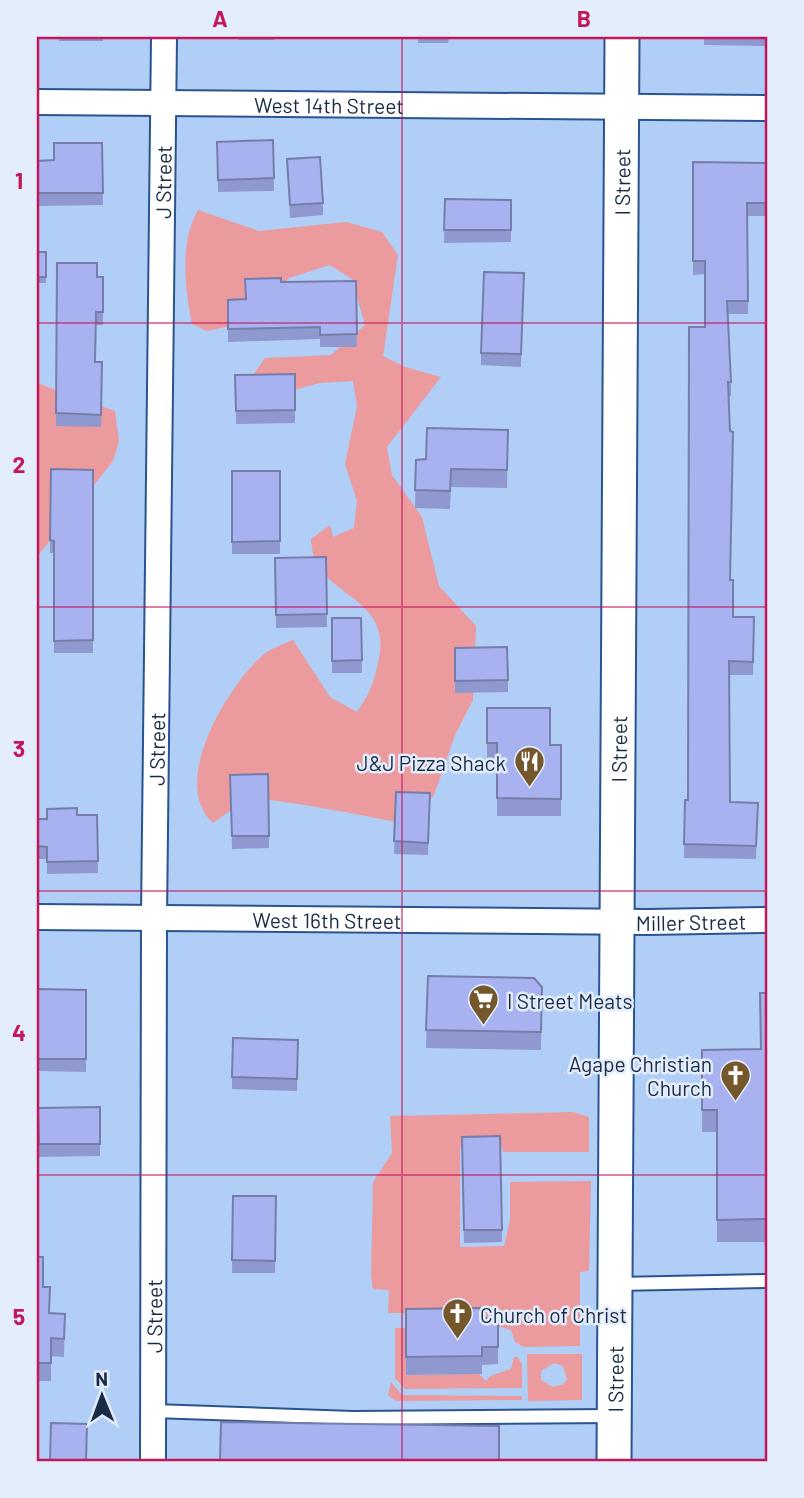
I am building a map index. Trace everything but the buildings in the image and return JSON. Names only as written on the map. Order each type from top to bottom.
[{"type":"street","name":"J Street","points":[[153,1461],[154,917],[164,37]]},
{"type":"street","name":"I Street","points":[[614,1461],[622,37]]},
{"type":"street","name":"West 14th Street","points":[[37,102],[767,108]]},
{"type":"street","name":"West 16th Street","points":[[37,917],[617,920]]},
{"type":"street","name":"Miller Street","points":[[617,920],[767,920]]},
{"type":"lane","points":[[614,1284],[644,1286],[767,1281]]},
{"type":"lane","points":[[153,1411],[353,1418],[614,1416]]},
{"type":"shaded area","points":[[198,210],[259,231],[346,222],[382,232],[398,255],[383,356],[405,367],[441,377],[387,447],[392,475],[422,517],[439,586],[476,626],[473,700],[455,735],[434,795],[410,824],[248,798],[213,823],[201,805],[197,784],[200,760],[208,735],[235,687],[264,654],[293,640],[330,697],[357,712],[374,680],[380,636],[374,620],[363,607],[324,573],[315,558],[311,539],[330,525],[333,537],[354,528],[357,501],[345,464],[357,406],[353,381],[320,383],[275,395],[253,375],[265,358],[331,355],[365,325],[352,279],[330,265],[289,278],[239,324],[207,331],[192,324],[187,295],[186,251],[192,223]]},
{"type":"shaded area","points":[[37,383],[115,411],[119,441],[113,461],[37,557]]},
{"type":"shaded area","points":[[573,1112],[589,1117],[589,1152],[503,1152],[502,1146],[460,1148],[460,1247],[504,1246],[510,1220],[510,1182],[591,1181],[589,1271],[580,1272],[580,1346],[524,1347],[515,1342],[511,1330],[496,1325],[450,1316],[388,1313],[389,1290],[373,1289],[371,1276],[373,1182],[392,1153],[390,1116]]},
{"type":"shaded area","points":[[395,1328],[406,1328],[406,1375],[479,1374],[486,1381],[490,1376],[511,1369],[514,1357],[517,1357],[522,1364],[522,1388],[405,1389],[395,1378]]},
{"type":"shaded area","points":[[527,1354],[582,1354],[582,1400],[528,1401]],"holes":[[[554,1363],[563,1366],[567,1379],[562,1385],[553,1387],[541,1380],[541,1371]]]},
{"type":"shaded area","points":[[391,1382],[402,1395],[522,1396],[522,1400],[396,1401],[388,1395]]},
{"type":"place","name":"J&J Pizza Shack","points":[[529,789]]},
{"type":"place","name":"I Street Meats","points":[[484,1027]]},
{"type":"place","name":"Agape Christian Church","points":[[735,1102]]},
{"type":"place","name":"Church of Christ","points":[[457,1341]]}]
